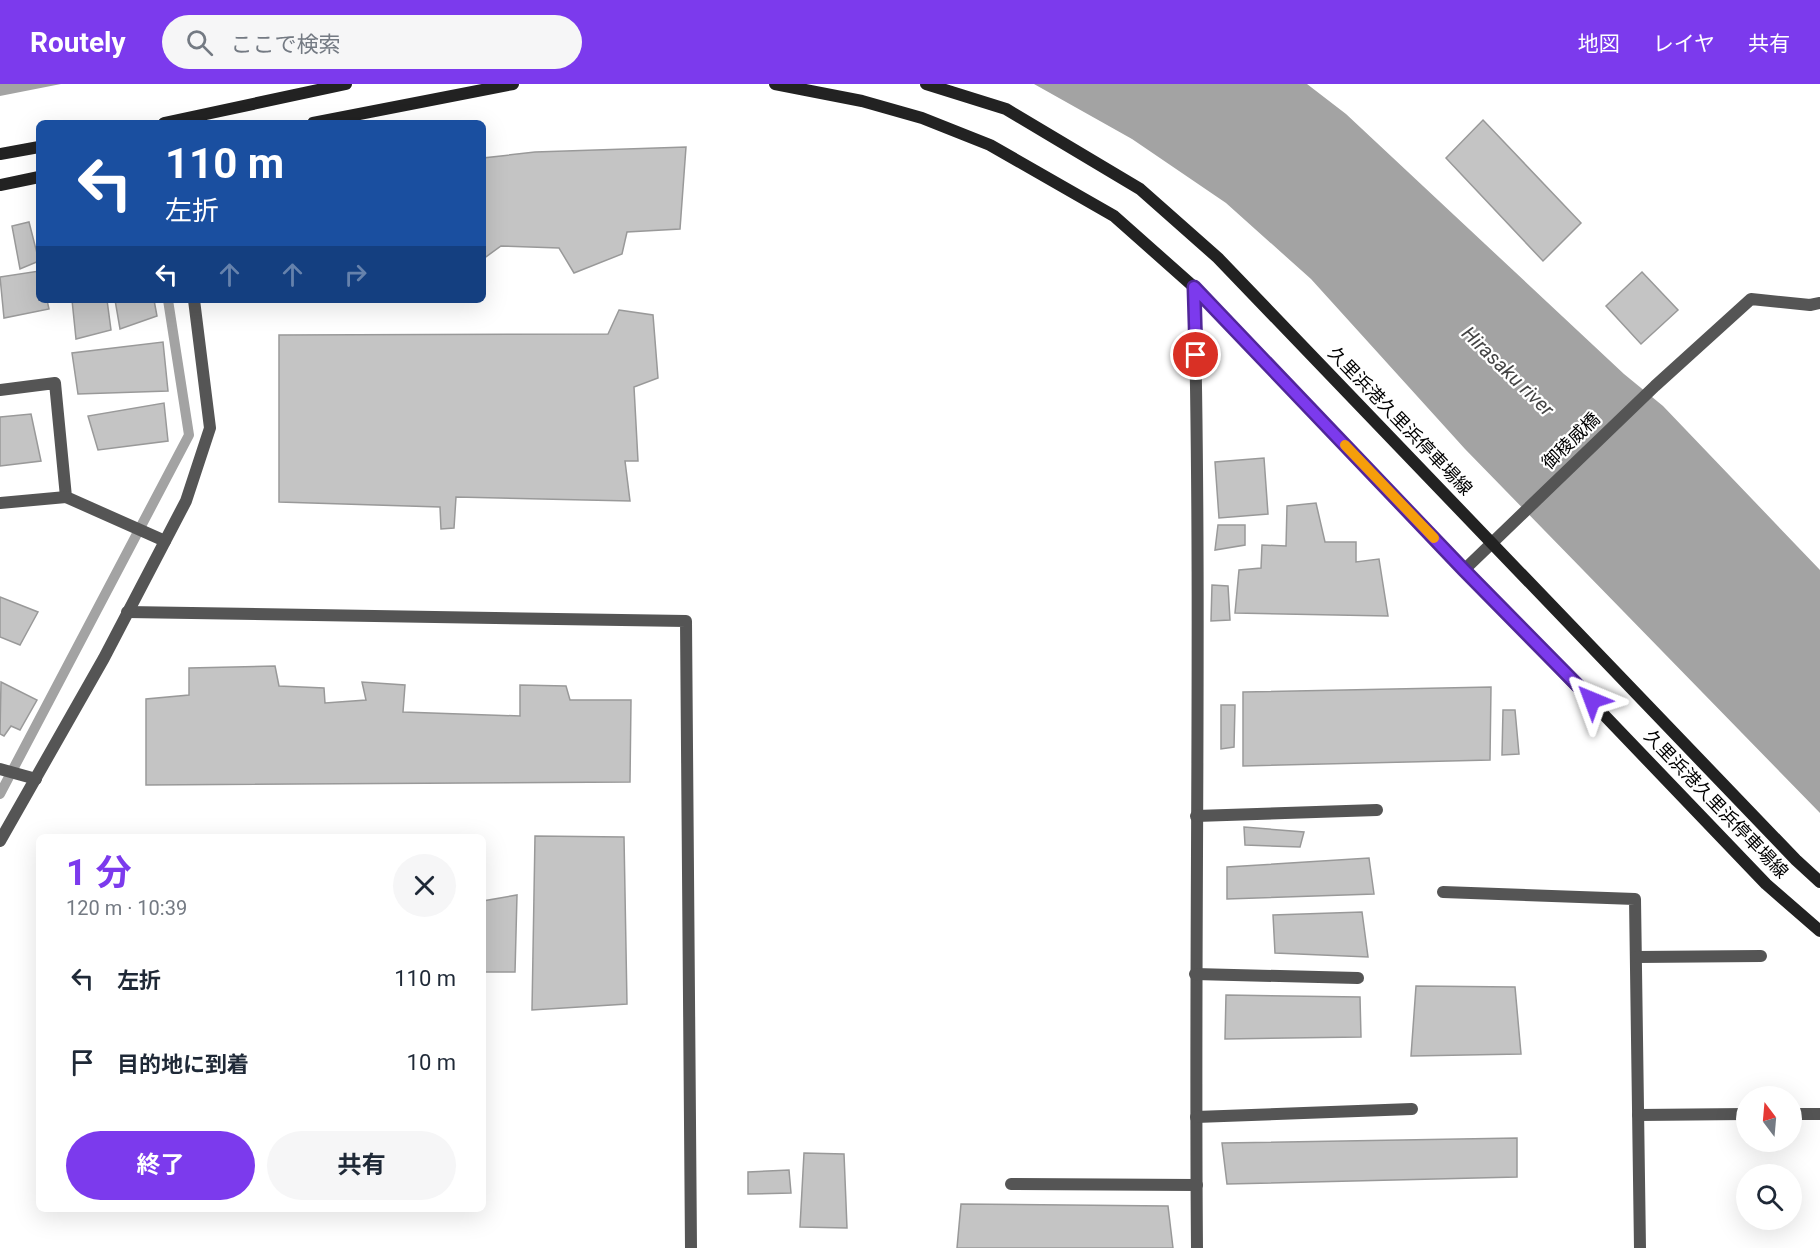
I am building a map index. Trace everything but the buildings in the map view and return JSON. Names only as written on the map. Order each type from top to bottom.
[{"type":"main road","points":[[179,120],[346,84]]},
{"type":"main road","points":[[328,120],[513,84]]},
{"type":"main road","name":"久里浜港久里浜停車場線","points":[[775,84],[872,104],[922,118],[990,145],[1114,216],[1194,287],[1766,884],[1820,931]]},
{"type":"main road","name":"久里浜港久里浜停車場線","points":[[926,84],[1006,109],[1140,189],[1218,258],[1796,860],[1820,882]]},
{"type":"main road","points":[[0,154],[36,148]]},
{"type":"main road","points":[[0,185],[36,178]]},
{"type":"street","points":[[1194,287],[1198,446],[1195,974],[1197,1248]]},
{"type":"street","name":"御稜威橋","points":[[1464,570],[1655,386],[1751,299],[1810,305],[1820,303]]},
{"type":"street","points":[[0,841],[104,658],[186,501],[210,428],[194,303]]},
{"type":"street","points":[[0,390],[55,383],[66,497]]},
{"type":"street","points":[[0,503],[66,497],[165,541]]},
{"type":"street","points":[[127,612],[686,621],[691,1248]]},
{"type":"street","points":[[0,769],[36,779]]},
{"type":"street","points":[[1196,816],[1377,810]]},
{"type":"street","points":[[1443,892],[1635,900],[1640,1248]]},
{"type":"street","points":[[1636,957],[1761,956]]},
{"type":"street","points":[[1195,974],[1358,978]]},
{"type":"street","points":[[1196,1117],[1412,1109]]},
{"type":"street","points":[[1638,1115],[1736,1114]]},
{"type":"street","points":[[1802,1114],[1820,1114]]},
{"type":"street","points":[[1011,1184],[1197,1185]]},
{"type":"water","points":[[0,84],[61,84],[0,96]]},
{"type":"water","name":"Hirasaku river","points":[[1034,84],[1307,84],[1346,114],[1624,374],[1663,406],[1820,570],[1820,813],[1465,449],[1311,279],[1226,203],[1132,139]]},
{"type":"waterway","points":[[0,794],[189,435],[168,303]]},
{"type":"slow traffic","points":[[1345,445],[1434,538]]},
{"type":"route","points":[[1196,355],[1194,287],[1464,570],[1592,700]]}]
